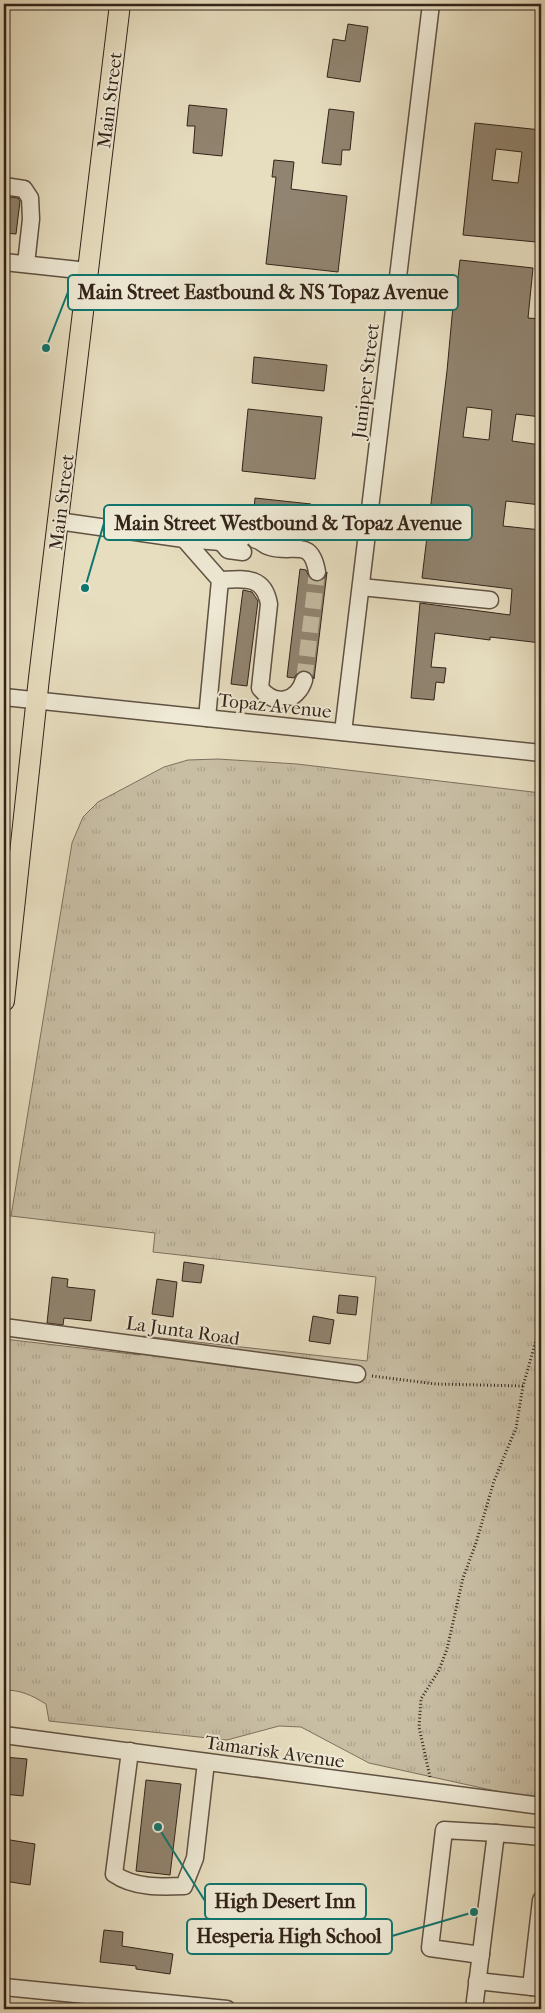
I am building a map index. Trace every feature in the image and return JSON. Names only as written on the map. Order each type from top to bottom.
[{"type":"main road","name":"Main Street","points":[[4,1001],[36,701],[120,4]]},
{"type":"street","name":"Juniper Street","points":[[343,732],[431,4]]},
{"type":"street","points":[[4,186],[24,189],[30,198],[31,219],[26,264]]},
{"type":"street","points":[[4,262],[88,271]]},
{"type":"street","points":[[58,521],[184,539],[221,542],[231,537],[253,546],[303,549],[311,553],[315,560],[317,572]]},
{"type":"street","points":[[184,539],[217,574],[220,580],[207,718]]},
{"type":"street","points":[[220,580],[253,580],[262,585],[267,593],[269,604],[260,688],[273,699],[286,700],[295,697],[301,691],[304,680]]},
{"type":"street","points":[[361,586],[490,600]]},
{"type":"street","name":"Topaz Avenue","points":[[4,697],[541,753]]},
{"type":"street","name":"La Junta Road","points":[[4,1327],[357,1374]]},
{"type":"street","name":"Tamarisk Avenue","points":[[4,1735],[541,1806]]},
{"type":"street","points":[[130,1751],[114,1874],[125,1881],[161,1887],[184,1886],[195,1858],[206,1762]]},
{"type":"street","points":[[481,1955],[430,1948],[444,1830],[541,1837]]},
{"type":"street","points":[[474,2009],[496,1833]]},
{"type":"street","points":[[477,1981],[536,1988],[541,1900]]},
{"type":"street","points":[[4,1987],[227,2009]]},
{"type":"path","points":[[434,1792],[419,1727],[421,1699],[439,1670],[447,1649],[463,1578],[476,1543],[494,1481],[516,1428],[523,1386],[541,1324]]},
{"type":"path","points":[[357,1374],[436,1384],[523,1386]]},
{"type":"green space","points":[[218,759],[297,764],[541,793],[541,1799],[509,1794],[369,1763],[301,1727],[279,1726],[227,1740],[49,1721],[46,1704],[26,1694],[4,1690],[4,1339],[140,1355],[143,1336],[367,1361],[376,1277],[153,1252],[155,1233],[11,1216],[72,843],[83,817],[98,802],[164,767],[188,760]]},
{"type":"building","points":[[348,24],[368,27],[360,82],[327,77],[333,39],[345,41]]},
{"type":"building","points":[[189,105],[227,109],[222,156],[193,153],[195,126],[187,126]]},
{"type":"building","points":[[329,109],[354,112],[350,150],[342,150],[341,165],[322,163]]},
{"type":"building","points":[[475,123],[541,130],[541,190],[536,242],[463,235]],"holes":[[[496,149],[522,152],[518,183],[492,180]]]},
{"type":"building","points":[[274,160],[294,162],[291,189],[347,196],[338,272],[266,264],[276,177],[272,177]]},
{"type":"building","points":[[4,196],[18,198],[20,201],[16,234],[4,233]]},
{"type":"building","points":[[460,260],[533,268],[528,318],[541,319],[541,417],[516,414],[512,441],[541,445],[541,505],[506,501],[503,526],[541,530],[541,643],[490,637],[490,640],[435,633],[431,667],[446,668],[444,683],[436,682],[434,700],[411,698],[420,603],[510,615],[512,589],[422,578],[447,371],[454,295],[456,295]],"holes":[[[467,407],[492,410],[489,440],[463,437]]]},
{"type":"building","points":[[254,357],[327,365],[324,391],[252,383]]},
{"type":"building","points":[[248,409],[322,417],[315,479],[242,471]]},
{"type":"building","points":[[255,498],[311,504],[308,530],[263,525],[263,521],[253,520]]},
{"type":"building","points":[[300,569],[306,570],[310,579],[315,582],[324,579],[327,572],[314,679],[312,674],[303,670],[298,672],[294,678],[287,677]]},
{"type":"building","points":[[243,590],[252,592],[258,601],[247,686],[231,684]]},
{"type":"building","points":[[184,1262],[204,1265],[201,1283],[182,1281]]},
{"type":"building","points":[[52,1277],[68,1279],[67,1287],[95,1290],[91,1321],[64,1318],[63,1325],[47,1323]]},
{"type":"building","points":[[157,1279],[177,1282],[173,1317],[152,1314]]},
{"type":"building","points":[[339,1295],[358,1297],[356,1315],[337,1313]]},
{"type":"building","points":[[313,1316],[334,1320],[330,1344],[309,1341]]},
{"type":"building","points":[[4,1757],[27,1759],[23,1796],[4,1794]]},
{"type":"building","points":[[146,1780],[181,1784],[170,1875],[136,1871]]},
{"type":"building","points":[[4,1839],[35,1844],[30,1885],[4,1881]]},
{"type":"building","points":[[104,1930],[123,1932],[122,1946],[173,1954],[170,1974],[136,1969],[136,1966],[100,1962]]},
{"type":"tunnel","points":[[304,680],[317,572]]},
{"type":"place","name":"Main Street Eastbound & NS Topaz Avenue","points":[[46,348]]},
{"type":"place","name":"Main Street Westbound & Topaz Avenue","points":[[85,588]]},
{"type":"place","name":"High Desert Inn","points":[[158,1827]]},
{"type":"place","name":"Hesperia High School","points":[[474,1912]]}]
